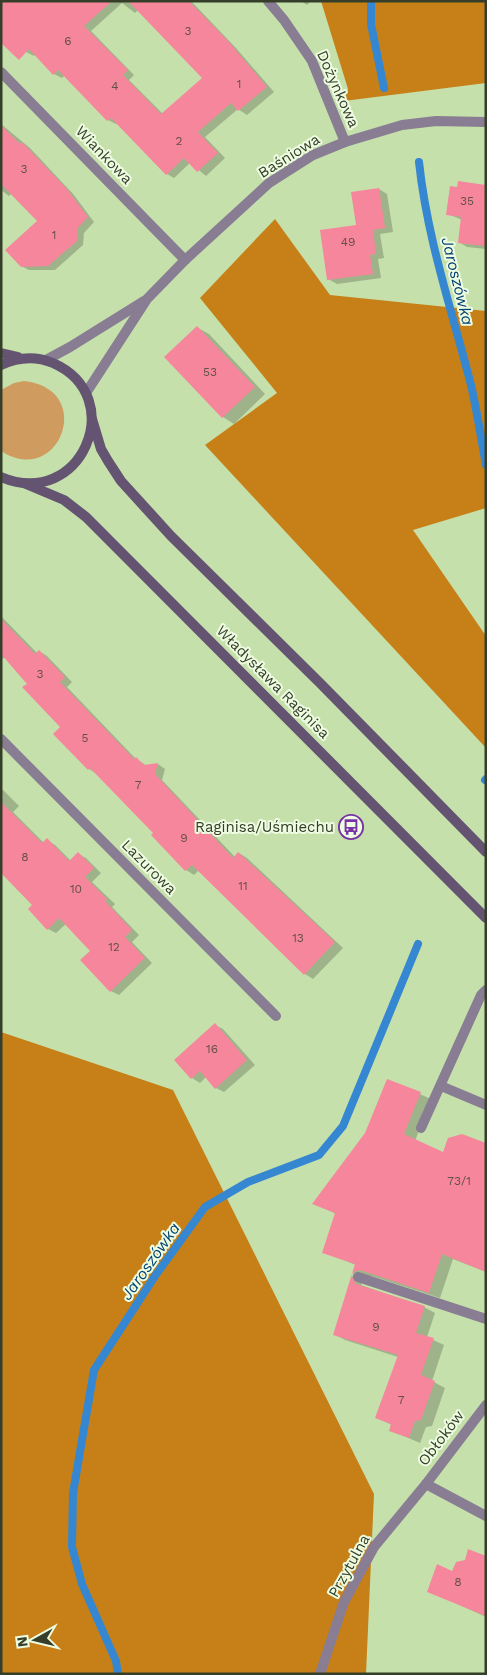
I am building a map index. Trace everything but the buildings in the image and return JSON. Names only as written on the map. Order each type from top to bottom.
[{"type":"main road","points":[[1,353],[22,358],[46,360],[62,367],[76,378],[86,393],[101,449],[121,481],[171,536],[320,683],[486,852]]},
{"type":"main road","points":[[1,365],[22,358]]},
{"type":"main road","points":[[26,484],[55,478],[68,471],[78,461],[88,441],[92,419]]},
{"type":"main road","name":"Władysława Raginisa","points":[[1,477],[26,484],[64,500],[86,517],[486,918]]},
{"type":"street","name":"Dożynkowa","points":[[268,1],[284,20],[312,61],[345,142]]},
{"type":"street","name":"Wiankowa","points":[[1,72],[184,260]]},
{"type":"street","name":"Baśniowa","points":[[86,393],[147,299],[184,260],[270,183],[313,155],[345,142],[402,125],[436,120],[486,122]]},
{"type":"street","name":"Baśniowa","points":[[46,360],[78,343],[147,299]]},
{"type":"street","name":"Lazurowa","points":[[1,739],[276,1016]]},
{"type":"street","points":[[421,1128],[481,995],[486,990]]},
{"type":"street","points":[[441,1086],[486,1105]]},
{"type":"street","points":[[358,1276],[486,1319]]},
{"type":"street","name":"Obłoków","points":[[486,1405],[426,1484],[486,1516]]},
{"type":"street","name":"Przytulna","points":[[320,1674],[344,1602],[374,1547],[426,1484]]},
{"type":"shaded area","points":[[321,1],[486,1],[486,83],[344,101],[348,89]]},
{"type":"shaded area","points":[[275,219],[330,295],[486,311],[486,508],[413,530],[486,636],[486,748],[205,445],[277,393],[200,298]]},
{"type":"shaded area","points":[[24,381],[46,388],[59,401],[64,417],[62,433],[53,448],[39,457],[22,459],[1,451],[1,390],[14,383]]},
{"type":"shaded area","points":[[1,1032],[173,1090],[374,1494],[366,1674],[1,1674]]},
{"type":"waterway","name":"Jaroszówka","points":[[371,1],[371,24],[384,88]]},
{"type":"waterway","name":"Jaroszówka","points":[[419,162],[434,246],[471,385],[486,465]]},
{"type":"waterway","name":"Jaroszówka","points":[[118,1674],[116,1661],[82,1584],[72,1547],[73,1493],[94,1370],[155,1276],[205,1207],[248,1182],[319,1155],[343,1126],[418,944]]},
{"type":"place","name":"Raginisa/Uśmiechu","points":[[351,827]]}]
